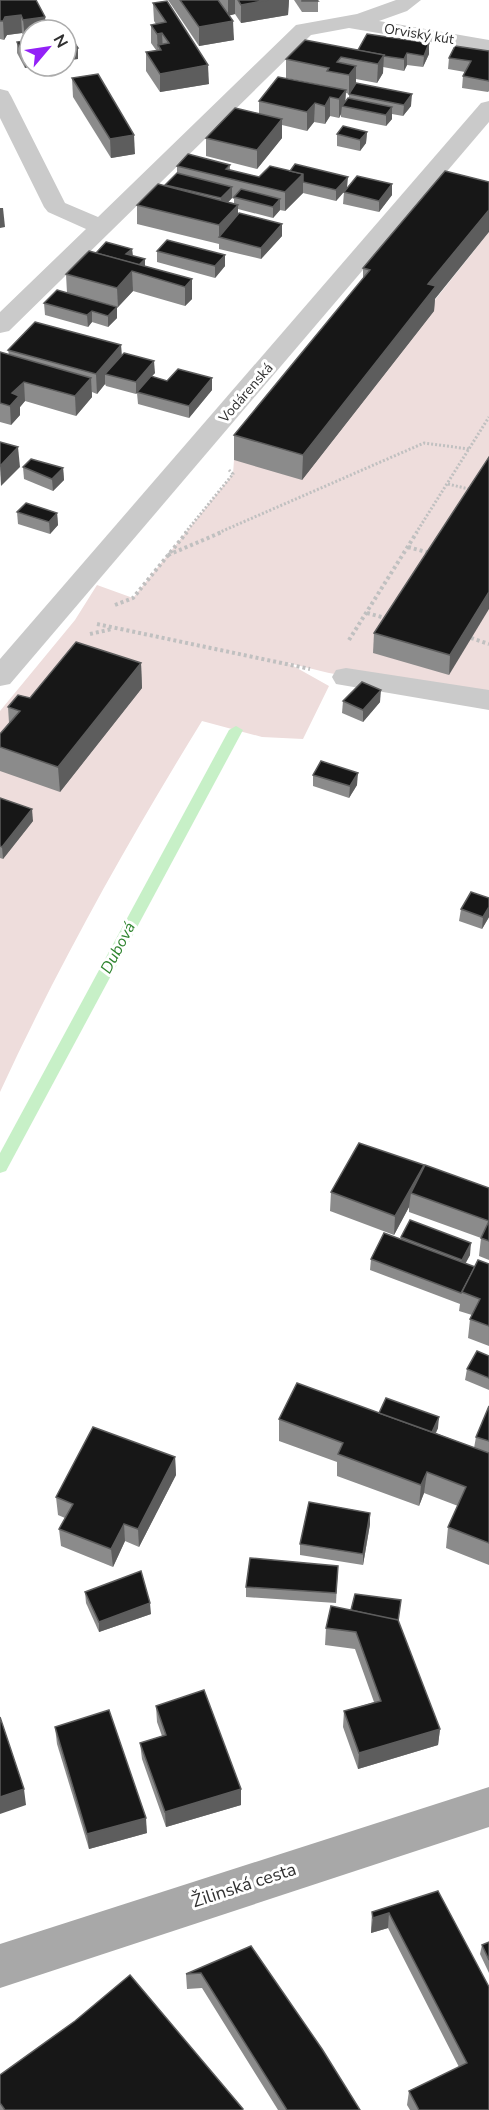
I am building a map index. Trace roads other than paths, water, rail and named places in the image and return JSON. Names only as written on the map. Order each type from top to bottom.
[{"type":"main road","name":"Žilinská cesta","points":[[0,1966],[489,1807]]},
{"type":"street","points":[[0,326],[304,30],[349,22],[411,0]]},
{"type":"street","name":"Orviský kút","points":[[349,22],[489,46]]},
{"type":"street","points":[[0,96],[56,207],[102,228]]},
{"type":"street","name":"Vodárenská","points":[[0,676],[55,616],[489,108]]},
{"type":"street","points":[[338,675],[489,700]]},
{"type":"waterway","name":"Dubová","points":[[0,1167],[236,730]]}]
